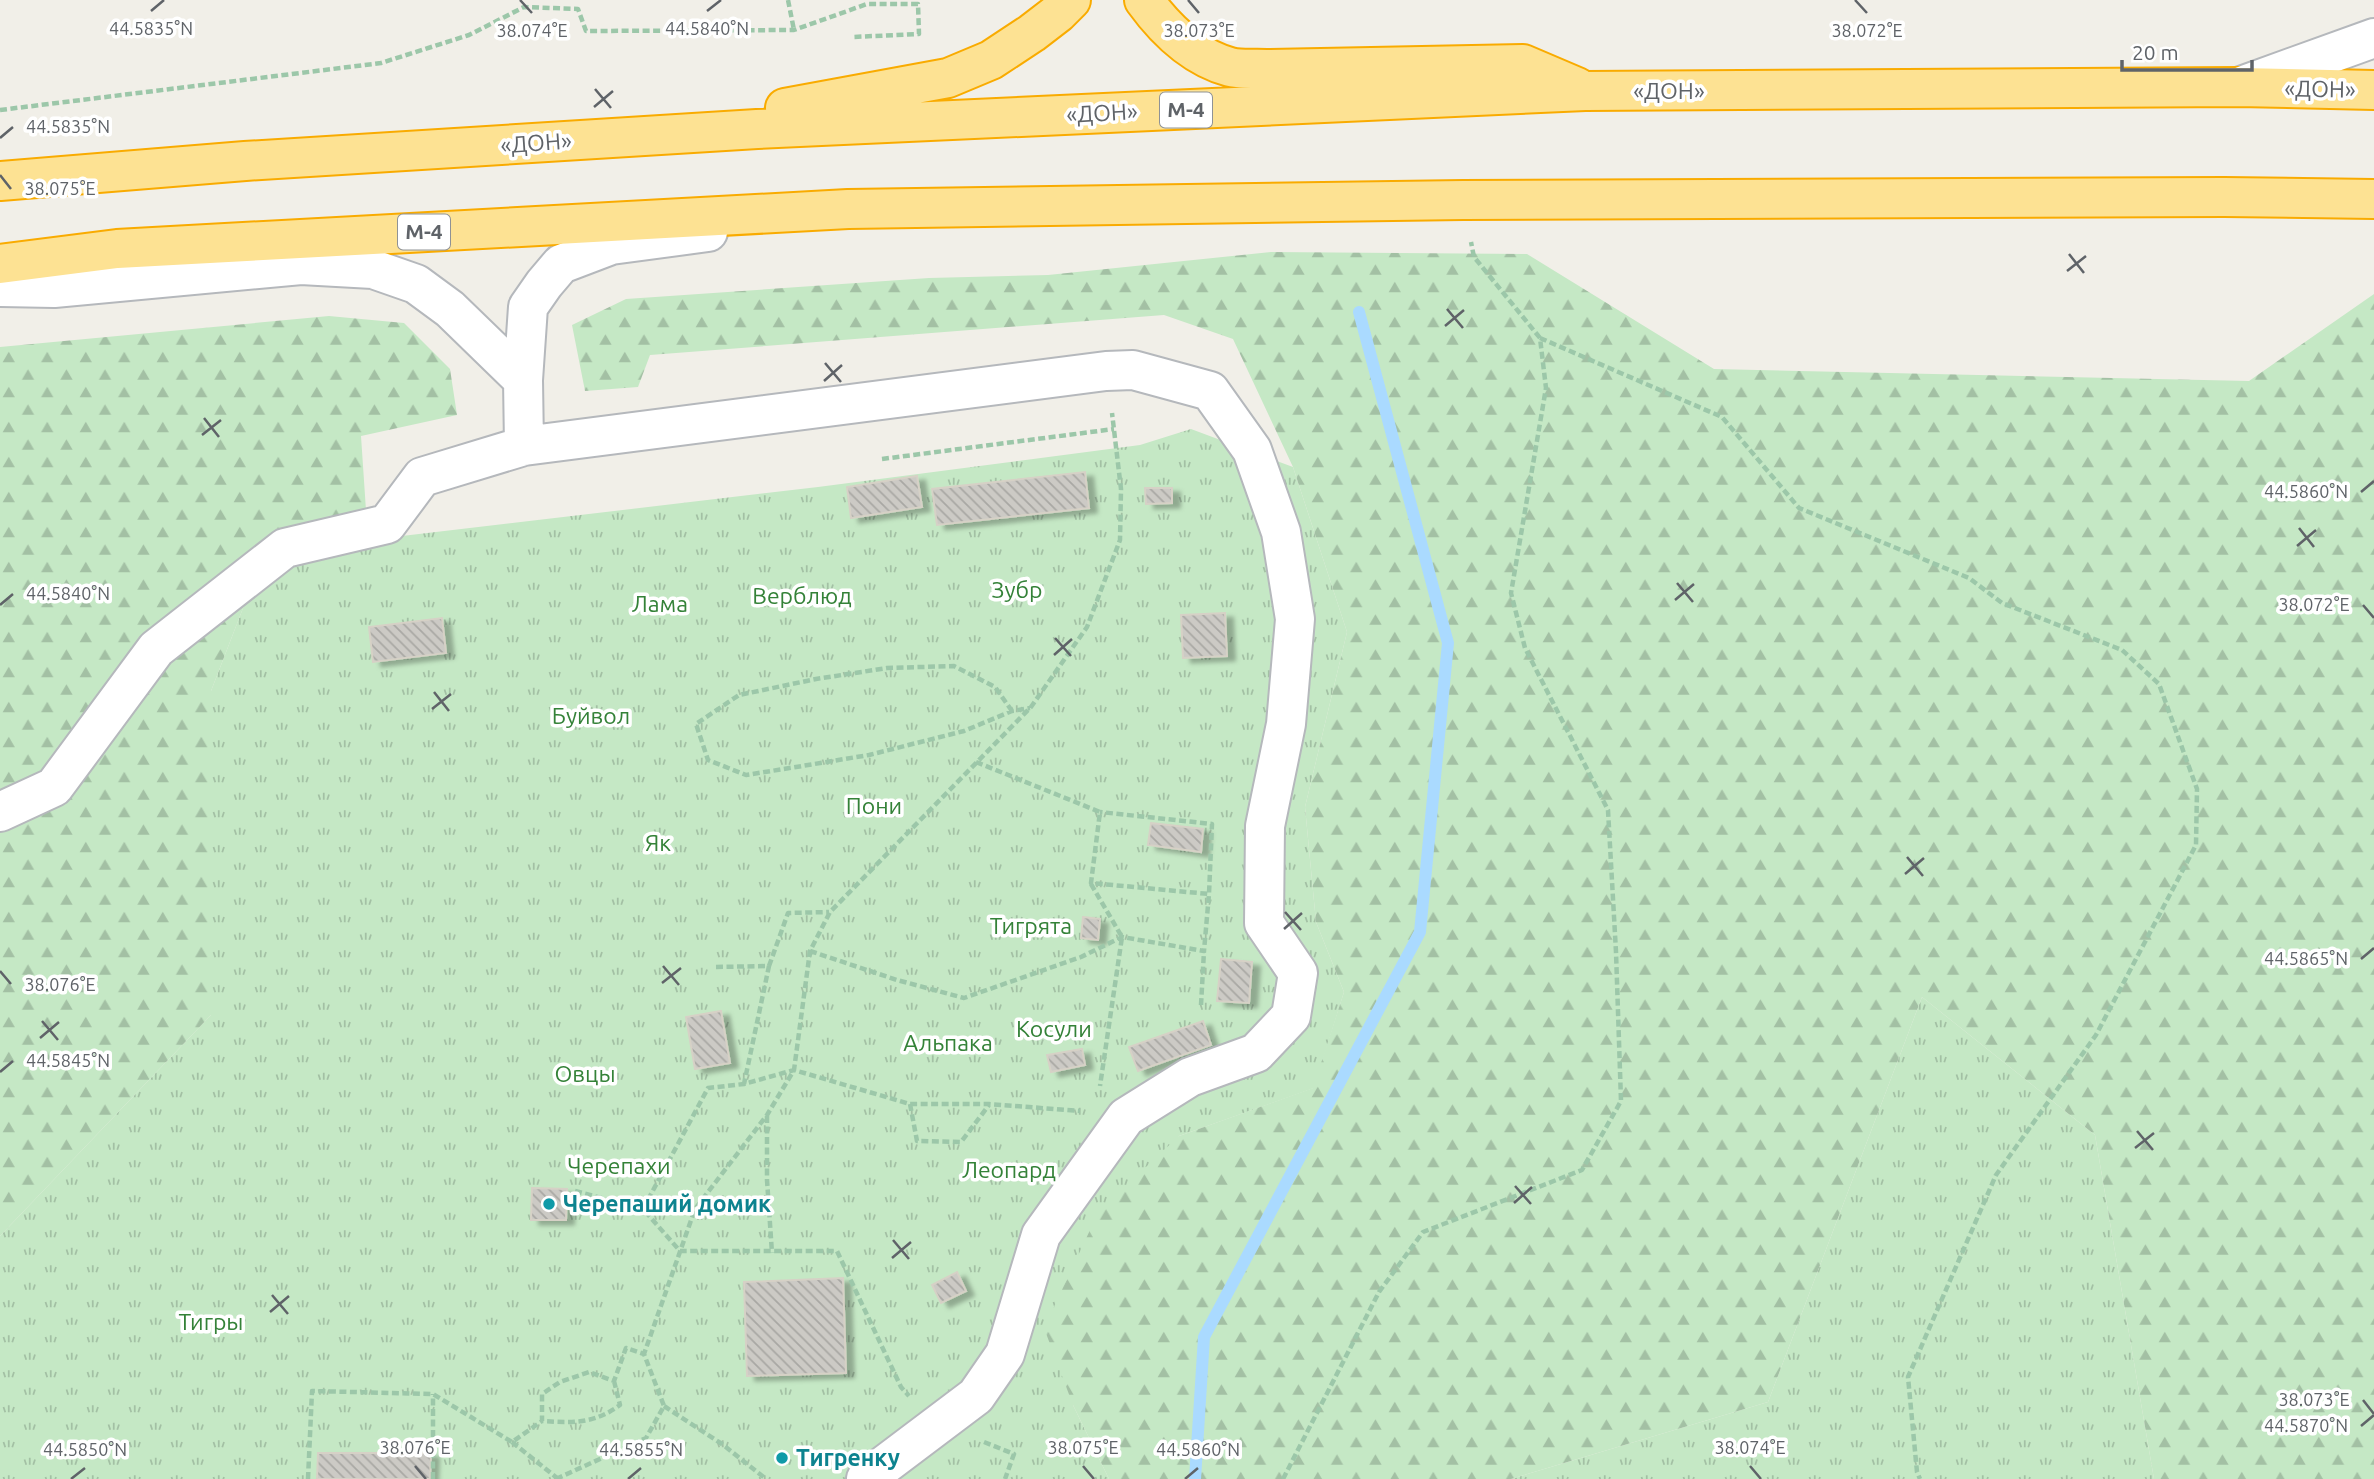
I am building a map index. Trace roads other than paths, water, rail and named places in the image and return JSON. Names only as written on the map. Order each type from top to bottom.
[{"type":"highway","points":[[757,129],[782,109],[948,78],[991,60],[1032,33],[1071,0]]},
{"type":"highway","points":[[1144,0],[1159,21],[1180,41],[1230,67],[1269,69],[1523,64],[1585,91]]},
{"type":"highway","name":"«ДОН»","points":[[0,181],[245,161],[757,129],[1585,91],[2239,87],[2374,90]]},
{"type":"highway","name":"М-4","points":[[0,264],[117,249],[848,209],[1463,200],[2224,197],[2374,199]]},
{"type":"lane","points":[[2239,87],[2374,38]]},
{"type":"lane","points":[[524,446],[523,380],[528,307],[561,264],[611,245],[848,209]]},
{"type":"lane","points":[[0,287],[54,288],[301,264],[373,269],[416,284],[450,309],[523,380]]},
{"type":"lane","points":[[0,812],[54,787],[156,649],[285,548],[387,524],[422,477],[524,446],[1106,371],[1133,370],[1210,391],[1252,450],[1281,532],[1295,620],[1286,724],[1265,826],[1264,923],[1297,973],[1291,1016],[1256,1053],[1190,1077],[1111,1114],[1041,1235],[1005,1354],[976,1395],[866,1479]]},
{"type":"waterway","points":[[1195,1479],[1204,1337],[1420,932],[1448,643],[1359,312]]},
{"type":"place","name":"Черепаший домик","points":[[549,1204]]},
{"type":"place","name":"Тигренку","points":[[782,1458]]},
{"type":"park label","name":"Зубр","points":[[1017,590]]},
{"type":"park label","name":"Верблюд","points":[[802,596]]},
{"type":"park label","name":"Лама","points":[[660,604]]},
{"type":"park label","name":"Буйвол","points":[[591,716]]},
{"type":"park label","name":"Пони","points":[[874,806]]},
{"type":"park label","name":"Як","points":[[658,843]]},
{"type":"park label","name":"Тигрята","points":[[1031,926]]},
{"type":"park label","name":"Косули","points":[[1054,1029]]},
{"type":"park label","name":"Альпака","points":[[948,1043]]},
{"type":"park label","name":"Овцы","points":[[585,1074]]},
{"type":"park label","name":"Черепахи","points":[[619,1166]]},
{"type":"park label","name":"Леопард","points":[[1009,1170]]},
{"type":"park label","name":"Тигры","points":[[211,1322]]}]
